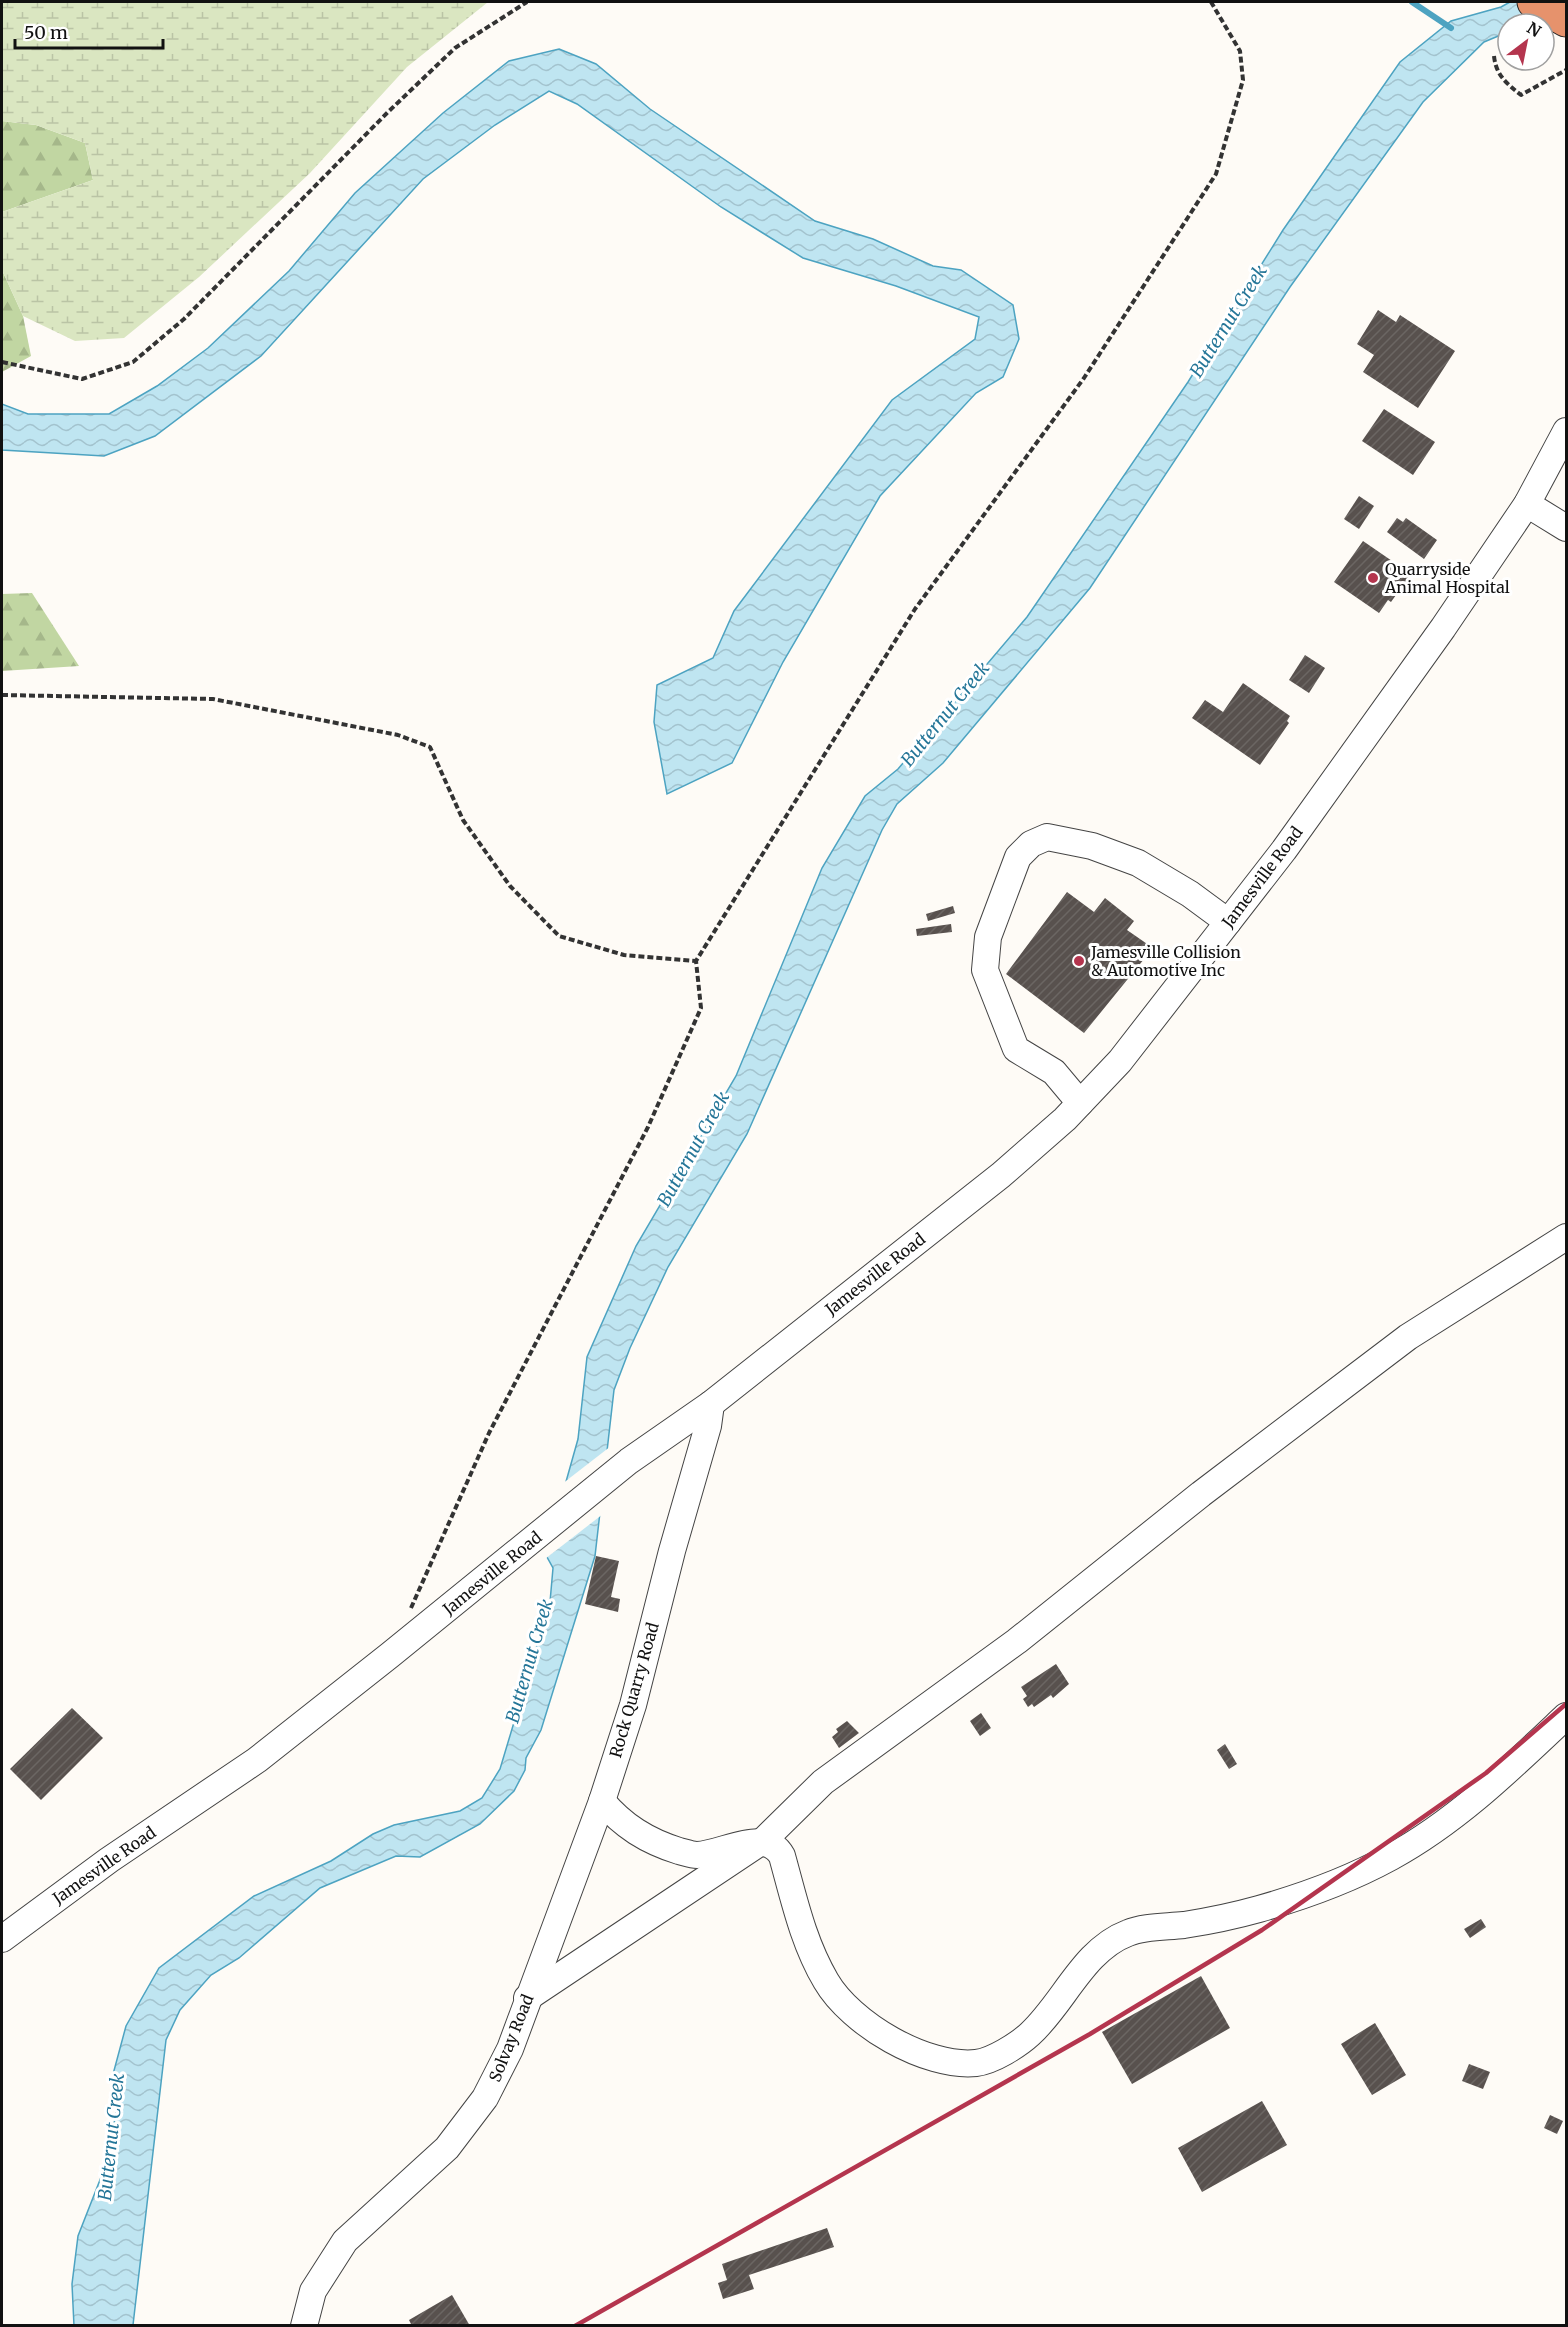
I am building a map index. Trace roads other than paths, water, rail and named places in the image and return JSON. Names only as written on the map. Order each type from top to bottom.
[{"type":"highway","points":[[1534,2],[1566,20]]},
{"type":"street","name":"Jamesville Road","points":[[2,1939],[109,1860],[257,1760],[629,1461],[711,1404],[1001,1175],[1080,1103],[1120,1061],[1284,850],[1443,628],[1527,504],[1566,431]]},
{"type":"street","points":[[1527,504],[1566,528]]},
{"type":"street","points":[[1080,1103],[1054,1071],[1016,1049],[985,970],[988,937],[1018,857],[1031,844],[1047,837],[1092,846],[1138,863],[1190,894],[1228,922]]},
{"type":"street","points":[[527,1998],[764,1840],[823,1782],[1017,1641],[1201,1494],[1408,1336],[1566,1237]]},
{"type":"street","name":"Rock Quarry Road","points":[[602,1801],[633,1705],[672,1551],[708,1426],[711,1404]]},
{"type":"street","points":[[602,1801],[614,1816],[639,1835],[657,1844],[695,1856],[764,1840],[777,1846],[782,1856],[803,1935],[826,1982],[848,2007],[875,2030],[923,2055],[952,2064],[980,2063],[1028,2036],[1054,2008],[1080,1971],[1107,1944],[1130,1932],[1218,1920],[1316,1893],[1392,1857],[1458,1812],[1566,1716]]},
{"type":"street","name":"Solvay Road","points":[[304,2325],[313,2291],[345,2241],[447,2148],[485,2098],[510,2049],[602,1801]]},
{"type":"water","name":"Butternut Creek","points":[[1510,2],[1564,2],[1547,12],[1496,12],[1496,37],[1484,42],[1423,102],[1290,287],[1090,588],[943,763],[897,804],[882,830],[747,1134],[668,1267],[630,1348],[614,1390],[595,1556],[541,1730],[526,1758],[525,1770],[514,1791],[480,1824],[420,1857],[396,1856],[320,1888],[239,1958],[211,1975],[180,2010],[166,2040],[133,2325],[74,2326],[72,2284],[78,2236],[107,2162],[116,2113],[112,2078],[126,2026],[159,1968],[254,1896],[331,1861],[373,1834],[394,1825],[460,1811],[482,1798],[500,1769],[550,1602],[553,1568],[547,1557],[549,1542],[578,1439],[587,1357],[636,1246],[736,1076],[822,868],[865,796],[898,769],[1027,617],[1188,382],[1283,230],[1400,62],[1451,21],[1501,7]]},
{"type":"water","points":[[559,49],[596,64],[650,109],[815,221],[873,239],[933,266],[961,270],[1013,305],[1019,339],[1003,377],[976,393],[880,496],[783,662],[732,763],[667,794],[654,722],[657,685],[713,658],[734,611],[892,400],[975,339],[979,317],[896,286],[803,258],[721,207],[577,104],[549,91],[495,125],[423,179],[261,356],[155,436],[104,456],[2,450],[2,404],[28,414],[109,414],[157,386],[208,348],[289,271],[355,193],[443,113],[509,61]]},
{"type":"waterway","points":[[1412,2],[1451,28]]},
{"type":"railway","points":[[575,2326],[1090,2034],[1262,1930],[1486,1773],[1566,1704]]},
{"type":"place","name":"Quarryside Animal Hospital","points":[[1373,578]]},
{"type":"place","name":"Jamesville Collision & Automotive Inc","points":[[1079,961]]}]
